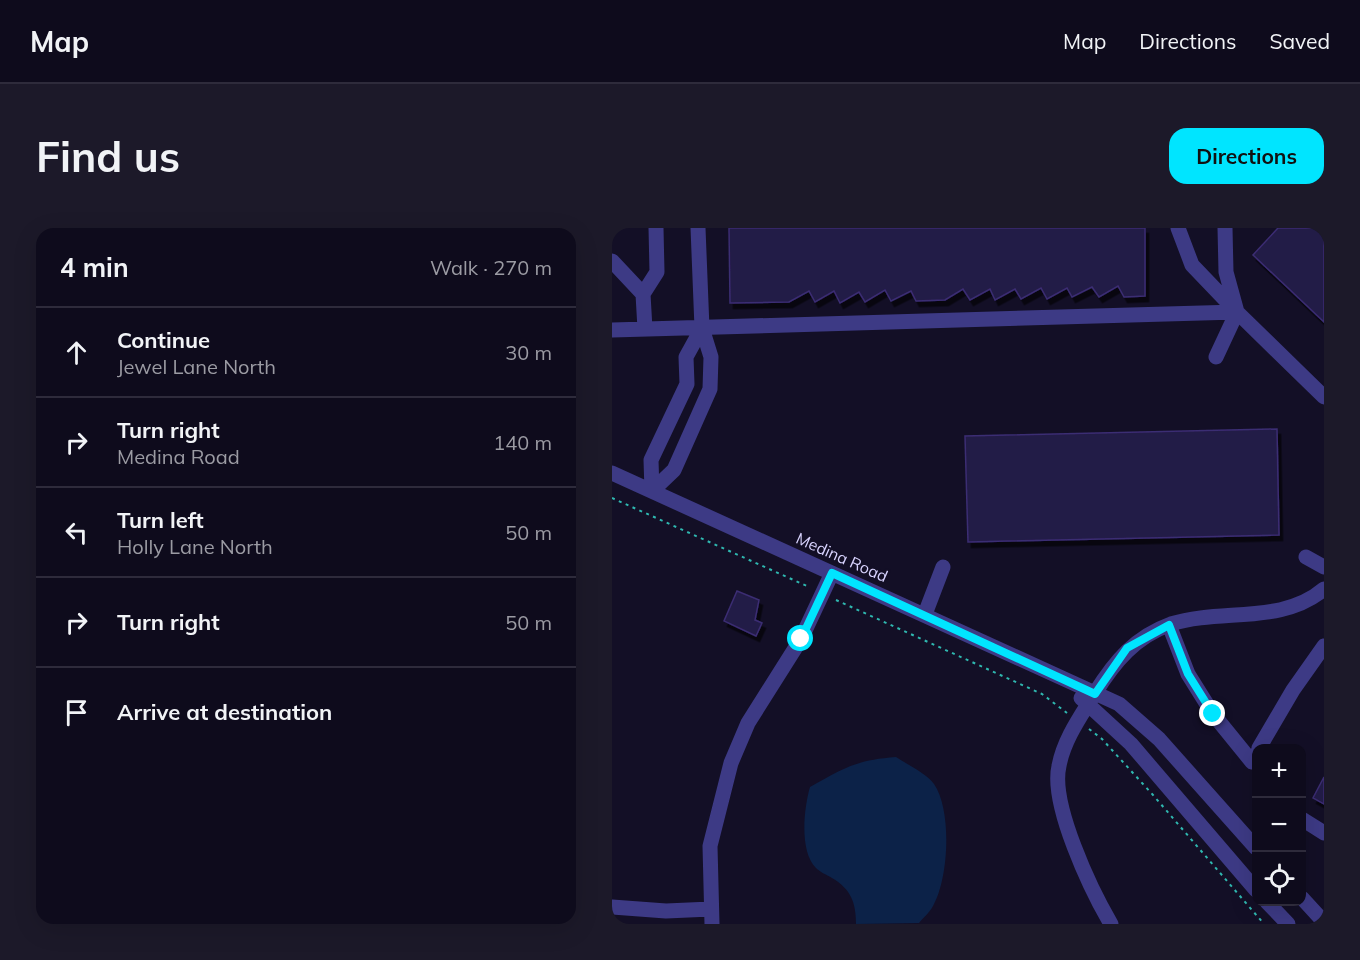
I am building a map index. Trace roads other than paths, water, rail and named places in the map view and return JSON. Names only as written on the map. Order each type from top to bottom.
[{"type":"street","points":[[642,294],[657,272],[656,228]]},
{"type":"street","points":[[652,491],[674,470],[710,388],[711,357],[702,328],[698,228]]},
{"type":"street","points":[[1178,228],[1192,265],[1324,397]]},
{"type":"street","points":[[1216,357],[1237,312],[1226,272],[1225,228]]},
{"type":"street","points":[[612,261],[642,294],[645,329]]},
{"type":"street","points":[[612,330],[1237,312]]},
{"type":"street","points":[[652,491],[651,460],[687,384],[686,357],[702,328]]},
{"type":"street","name":"Medina Road","points":[[612,473],[925,614],[1056,676],[1091,699],[1252,884]]},
{"type":"street","points":[[1306,557],[1324,567]]},
{"type":"street","points":[[925,614],[943,567]]},
{"type":"street","points":[[612,907],[712,917],[710,846],[718,804],[731,763],[748,723],[801,639],[832,573]]},
{"type":"street","points":[[1111,924],[1085,873],[1058,793],[1058,768],[1064,747],[1091,699],[1127,648],[1169,625],[1219,614],[1270,612],[1295,606],[1324,589]]},
{"type":"street","points":[[1169,625],[1188,674],[1207,704],[1252,754]]},
{"type":"street","points":[[1264,744],[1293,690],[1324,646]]},
{"type":"street","name":"Medina Road","points":[[1091,699],[1119,704],[1159,740],[1252,842]]},
{"type":"street","points":[[1306,822],[1324,833]]},
{"type":"street","points":[[1306,902],[1324,922]]},
{"type":"street","points":[[1270,906],[1288,924]]},
{"type":"water","points":[[896,757],[926,776],[934,784],[940,796],[946,827],[942,879],[933,906],[919,923],[856,924],[855,910],[848,892],[838,882],[816,868],[807,851],[804,829],[810,787],[860,763]]}]
